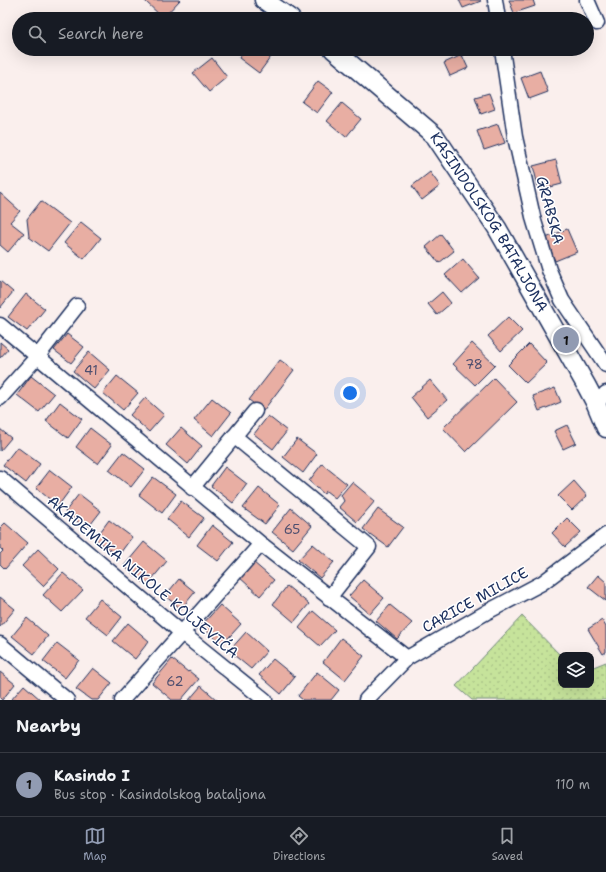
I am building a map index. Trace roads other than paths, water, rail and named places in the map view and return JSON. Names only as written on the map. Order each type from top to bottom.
[{"type":"street","points":[[264,0],[281,12]]},
{"type":"street","points":[[495,0],[497,12]]},
{"type":"street","points":[[587,0],[592,12]]},
{"type":"street","points":[[594,16],[597,23]]},
{"type":"street","name":"KASINDOLSKOG BATALJONA","points":[[341,56],[435,136],[496,228],[601,398],[606,428]]},
{"type":"street","name":"GRABSKA","points":[[503,56],[515,137],[534,221],[549,270],[562,300],[606,365]]},
{"type":"street","points":[[0,398],[37,357],[77,306]]},
{"type":"street","points":[[0,325],[192,488],[329,598],[407,658]]},
{"type":"street","points":[[192,488],[255,411]]},
{"type":"street","points":[[234,436],[369,547],[329,598]]},
{"type":"street","name":"AKADEMIKA NIKOLE KOLJEVIĆA","points":[[0,478],[182,633],[265,700]]},
{"type":"street","name":"CARICE MILICE","points":[[366,700],[407,658],[487,612],[542,583],[606,535]]},
{"type":"street","points":[[122,700],[261,544]]},
{"type":"street","points":[[0,644],[66,700]]},
{"type":"place","name":"Kasindo I","points":[[566,340]]}]
